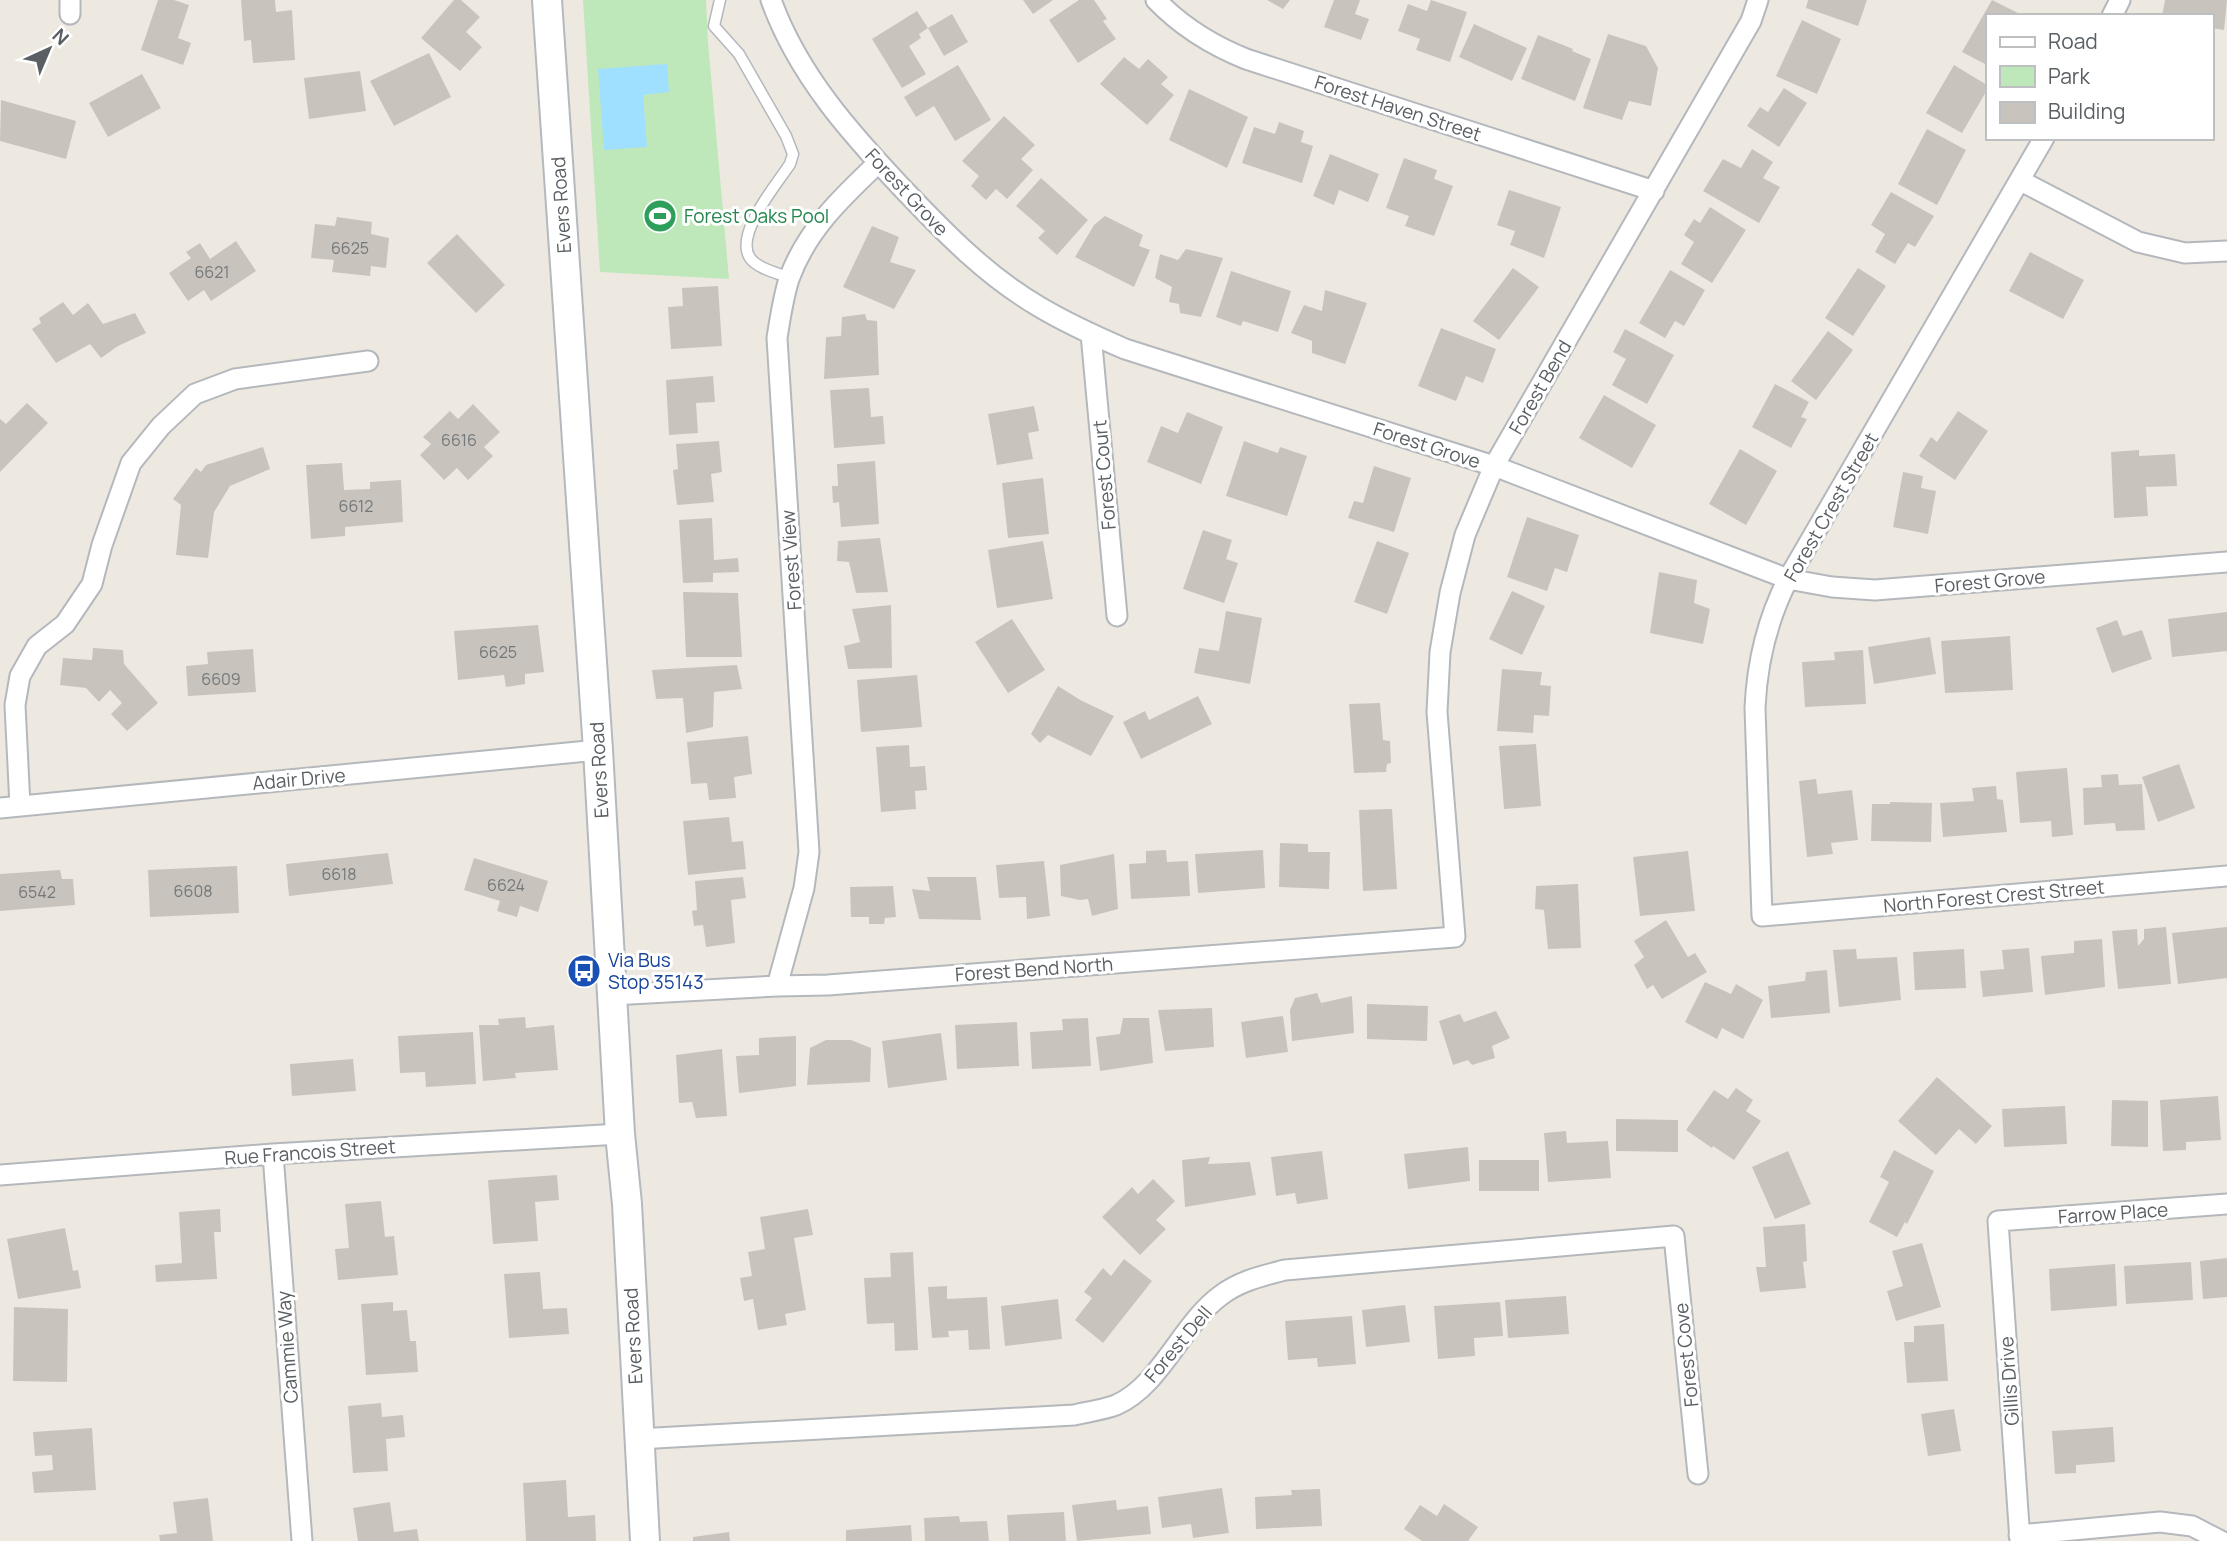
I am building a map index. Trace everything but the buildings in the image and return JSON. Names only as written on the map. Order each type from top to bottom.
[{"type":"main road","name":"Evers Road","points":[[547,0],[598,751],[645,1541]]},
{"type":"street","name":"Forest Grove","points":[[771,0],[794,53],[816,87],[878,163],[949,237],[992,274],[1038,306],[1125,349],[1494,466],[1788,579],[1832,587],[1875,590],[2227,562]]},
{"type":"street","name":"Forest Haven Street","points":[[1156,0],[1187,29],[1245,59],[1654,191]]},
{"type":"street","name":"Forest Bend","points":[[1455,937],[1437,712],[1440,652],[1450,593],[1465,535],[1494,466],[1751,21],[1758,0]]},
{"type":"street","name":"Forest Crest Street","points":[[1762,916],[1755,708],[1756,679],[1769,622],[1788,579],[2043,140]]},
{"type":"street","name":"Forest View","points":[[778,986],[804,888],[809,852],[777,338],[790,278],[802,250],[828,212],[878,163]]},
{"type":"street","points":[[2021,181],[2138,242],[2185,253],[2227,251]]},
{"type":"street","name":"Forest Court","points":[[1091,334],[1116,616]]},
{"type":"street","points":[[10,807],[15,705],[20,676],[37,646],[65,624],[92,584],[102,544],[131,463],[161,426],[195,394],[235,379],[368,361]]},
{"type":"street","name":"Adair Drive","points":[[10,807],[598,751]]},
{"type":"street","name":"North Forest Crest Street","points":[[1762,916],[2227,876]]},
{"type":"street","name":"Forest Bend North","points":[[612,995],[828,985],[1455,937]]},
{"type":"street","name":"Rue Francois Street","points":[[0,1175],[273,1154],[620,1134]]},
{"type":"street","name":"Cammie Way","points":[[273,1154],[302,1541]]},
{"type":"street","name":"Farrow Place","points":[[1998,1221],[2227,1204]]},
{"type":"street","name":"Gillis Drive","points":[[1998,1221],[2020,1538]]},
{"type":"street","name":"Forest Dell","points":[[638,1438],[1074,1415],[1117,1404],[1147,1383],[1203,1311],[1221,1295],[1247,1280],[1285,1269],[1674,1236]]},
{"type":"street","name":"Forest Cove","points":[[1674,1236],[1698,1474]]},
{"type":"street","points":[[2020,1538],[2160,1522],[2192,1526],[2221,1541]]},
{"type":"lane","points":[[720,0],[714,26],[739,54],[786,136],[793,154],[790,164],[752,221],[746,242],[750,257],[759,265],[790,278]]},
{"type":"green space","name":"Forest Oaks Pool","points":[[583,0],[706,0],[729,279],[600,272]]},
{"type":"water","points":[[667,64],[669,92],[643,95],[647,147],[604,150],[598,69]]},
{"type":"place","name":"Forest Oaks Pool","points":[[660,216]]},
{"type":"place","name":"Via Bus Stop 35143","points":[[584,971]]}]
